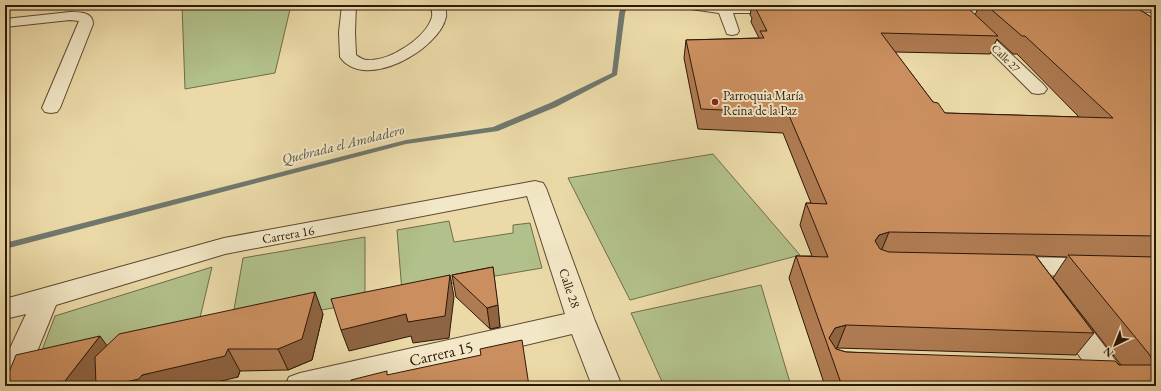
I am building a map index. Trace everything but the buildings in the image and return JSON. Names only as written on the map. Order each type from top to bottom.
[{"type":"street","points":[[349,5],[347,32],[348,57],[364,64],[379,64],[396,59],[422,42],[435,26],[440,16],[438,5]]},
{"type":"street","points":[[689,5],[725,9],[795,9]]},
{"type":"street","points":[[1132,5],[1153,14]]},
{"type":"street","points":[[725,9],[732,30]]},
{"type":"street","points":[[926,11],[1019,13]]},
{"type":"street","name":"Calle 27","points":[[958,11],[1038,89]]},
{"type":"street","points":[[1104,15],[1153,14]]},
{"type":"street","points":[[5,23],[70,16],[80,16],[86,19],[86,24],[51,108]]},
{"type":"street","name":"Carrera 16","points":[[5,309],[224,246],[535,188]]},
{"type":"street","name":"Calle 28","points":[[535,188],[581,321],[607,386]]},
{"type":"street","points":[[990,266],[1116,268]]},
{"type":"street","points":[[1029,266],[1111,378]]},
{"type":"street","points":[[8,386],[46,298]]},
{"type":"street","name":"Carrera 15","points":[[300,386],[581,321]]},
{"type":"street","points":[[1074,369],[1111,378]]},
{"type":"green space","points":[[182,5],[291,5],[275,73],[185,89]]},
{"type":"green space","points":[[713,154],[800,255],[630,300],[568,178]]},
{"type":"green space","points":[[449,221],[454,242],[513,233],[513,225],[530,223],[542,268],[402,292],[397,230]]},
{"type":"green space","points":[[365,237],[365,302],[231,327],[243,258]]},
{"type":"green space","points":[[212,267],[195,339],[34,371],[55,316]]},
{"type":"green space","points":[[761,285],[791,386],[664,386],[631,313]]},
{"type":"waterway","name":"Quebrada el Amoladero","points":[[5,246],[406,142],[495,129],[553,105],[615,74],[622,13],[625,5]]},
{"type":"place","name":"Parroquia María Reina de la Paz","points":[[715,102]]}]
